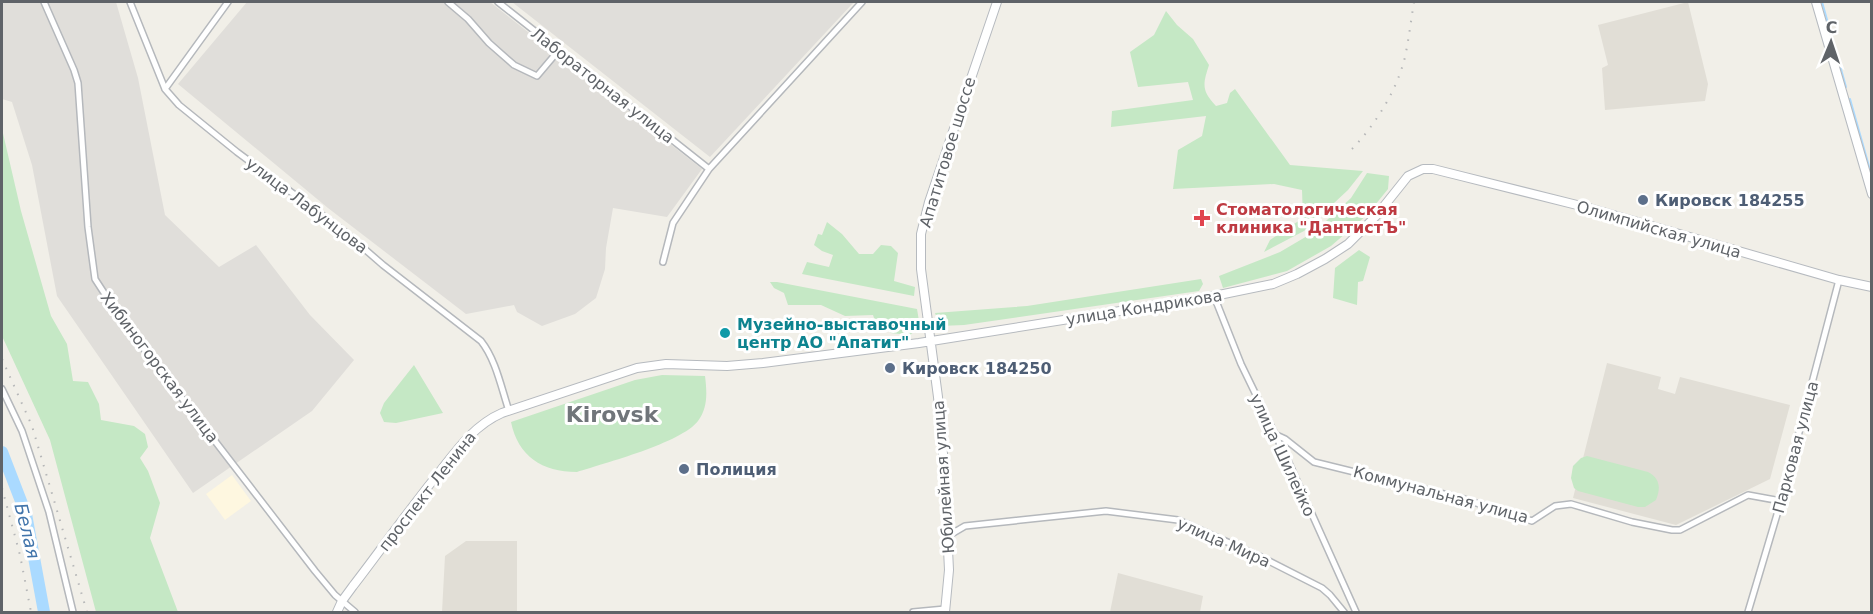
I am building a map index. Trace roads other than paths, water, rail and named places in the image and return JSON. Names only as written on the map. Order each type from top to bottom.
[{"type":"street","name":"Хибиногорская улица","points":[[44,2],[78,83],[88,227],[95,279],[121,319],[315,571],[345,604]]},
{"type":"street","name":"улица Лабунцова","points":[[130,2],[165,89],[178,105],[345,232],[383,265],[481,340],[499,378],[506,412]]},
{"type":"street","points":[[165,89],[228,2]]},
{"type":"street","points":[[448,2],[514,65],[537,76],[559,50]]},
{"type":"street","name":"Лабораторная улица","points":[[498,2],[709,169]]},
{"type":"street","points":[[663,262],[673,223],[709,169],[862,2]]},
{"type":"street","name":"Апатитовое шоссе","points":[[931,342],[921,269],[921,234],[938,174],[997,2]]},
{"type":"street","points":[[1816,2],[1872,194]]},
{"type":"street","name":"Олимпийская улица","points":[[1348,244],[1376,216],[1408,176],[1423,169],[1433,169],[1589,208],[1839,280],[1872,287]]},
{"type":"street","name":"улица Кондрикова","points":[[931,342],[1241,292],[1281,281],[1325,259],[1348,244]]},
{"type":"street","name":"Парковая улица","points":[[1748,612],[1781,501],[1839,280]]},
{"type":"street","name":"улица Шилейко","points":[[1215,296],[1241,364],[1289,463],[1356,612]]},
{"type":"street","name":"проспект Ленина","points":[[337,612],[345,604],[418,499],[463,444],[483,423],[506,412],[637,368],[666,364],[727,366],[762,363],[931,342]]},
{"type":"street","name":"Юбилейная улица","points":[[931,342],[938,397],[948,536],[949,570],[945,611]]},
{"type":"street","points":[[2,389],[22,431],[49,512],[73,612]]},
{"type":"street","name":"Коммунальная улица","points":[[1274,434],[1285,439],[1314,462],[1464,498],[1532,521],[1555,506],[1571,504],[1632,522],[1680,530],[1748,495],[1781,501]]},
{"type":"street","name":"улица Мира","points":[[948,536],[965,526],[1106,511],[1178,520],[1261,557],[1322,588],[1344,612]]},
{"type":"street","points":[[345,604],[355,612]]},
{"type":"street","points":[[913,612],[945,611]]},
{"type":"waterway","points":[[1822,2],[1846,87]]},
{"type":"waterway","points":[[1850,99],[1872,177]]},
{"type":"waterway","name":"Белая","points":[[2,452],[26,514],[44,612]]},
{"type":"railway","points":[[1352,149],[1377,118],[1397,82],[1405,57],[1414,2]]},
{"type":"railway","points":[[2,359],[32,426],[87,612]]},
{"type":"railway","points":[[2,488],[20,555],[31,612]]},
{"type":"place","name":"Кировск 184255","points":[[1643,200]]},
{"type":"place","name":"Стоматологическая клиника \"ДантистЪ\"","points":[[1202,218]]},
{"type":"place","name":"Музейно-выставочный центр АО \"Апатит\"","points":[[725,333]]},
{"type":"place","name":"Кировск 184250","points":[[890,368]]},
{"type":"place","name":"Полиция","points":[[684,469]]},
{"type":"district","name":"Kirovsk","points":[[612,414]]}]
